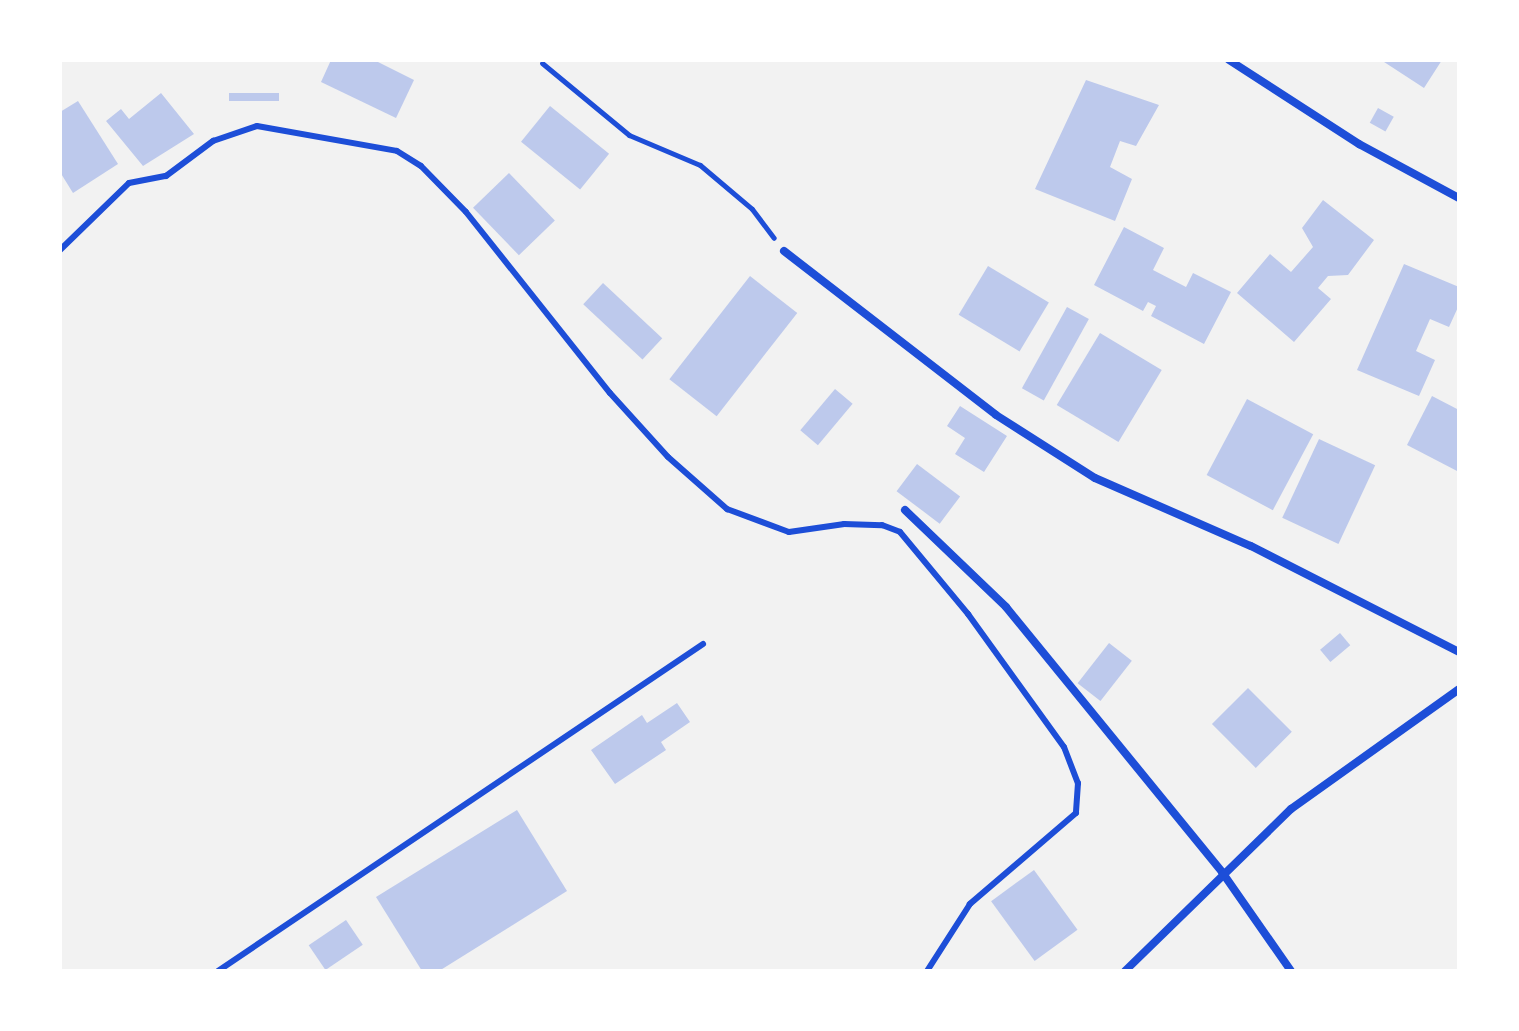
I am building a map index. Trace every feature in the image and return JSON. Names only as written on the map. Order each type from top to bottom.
[{"type":"street","points":[[1229,60],[1359,144],[1459,198]]},
{"type":"street","points":[[784,251],[996,415],[1095,478],[1251,546],[1459,652]]},
{"type":"street","points":[[905,510],[1006,607],[1222,872],[1291,971]]},
{"type":"street","points":[[1125,971],[1222,872],[1291,809],[1459,689]]},
{"type":"lane","points":[[60,250],[129,183],[166,176],[213,141],[257,126],[397,151],[421,166],[466,212],[610,393],[668,457],[727,509],[789,532],[844,524],[882,525],[900,532],[968,614],[1064,747],[1078,783],[1076,813],[970,904],[927,971]]},
{"type":"lane","points":[[218,971],[703,644]]},
{"type":"path","points":[[542,63],[629,135],[700,165],[752,209],[784,251]]},
{"type":"building","points":[[331,60],[374,60],[414,80],[396,118],[321,82]]},
{"type":"building","points":[[1381,60],[1442,60],[1424,88]]},
{"type":"building","points":[[1086,80],[1159,105],[1136,146],[1120,141],[1110,167],[1132,179],[1115,221],[1035,189]]},
{"type":"building","points":[[161,93],[194,134],[143,166],[106,121],[121,109],[129,119]]},
{"type":"building","points":[[229,93],[279,93],[279,101],[229,101]]},
{"type":"building","points":[[78,101],[118,164],[73,193],[60,172],[60,112]]},
{"type":"building","points":[[550,106],[609,154],[580,190],[521,142]]},
{"type":"building","points":[[1378,108],[1394,117],[1386,132],[1370,123]]},
{"type":"building","points":[[509,173],[555,220],[519,255],[473,208]]},
{"type":"building","points":[[1323,200],[1374,240],[1348,275],[1328,276],[1318,288],[1331,299],[1294,342],[1237,293],[1270,254],[1291,272],[1313,247],[1302,228]]},
{"type":"building","points":[[1124,227],[1164,248],[1153,270],[1186,287],[1193,273],[1231,292],[1204,344],[1151,316],[1156,306],[1148,302],[1143,311],[1094,285]]},
{"type":"building","points":[[1404,264],[1459,287],[1459,305],[1449,327],[1430,319],[1416,351],[1435,360],[1419,396],[1357,370]]},
{"type":"building","points":[[988,266],[1049,303],[1020,351],[959,315]]},
{"type":"building","points":[[750,276],[797,313],[717,416],[669,379]]},
{"type":"building","points":[[603,283],[662,338],[642,359],[583,304]]},
{"type":"building","points":[[1067,307],[1089,319],[1044,400],[1022,388]]},
{"type":"building","points":[[1100,333],[1162,370],[1118,442],[1057,405]]},
{"type":"building","points":[[835,389],[853,404],[818,445],[800,430]]},
{"type":"building","points":[[1432,396],[1459,410],[1459,472],[1407,445]]},
{"type":"building","points":[[1247,399],[1313,434],[1273,510],[1207,475]]},
{"type":"building","points":[[960,406],[1007,436],[984,472],[955,454],[965,438],[947,426]]},
{"type":"building","points":[[1319,439],[1375,465],[1338,544],[1282,518]]},
{"type":"building","points":[[917,464],[960,496],[940,524],[897,491]]},
{"type":"building","points":[[1340,633],[1350,645],[1330,662],[1320,650]]},
{"type":"building","points":[[1109,643],[1132,661],[1100,701],[1078,683]]},
{"type":"building","points":[[1248,688],[1292,732],[1256,768],[1212,724]]},
{"type":"building","points":[[677,703],[690,722],[661,742],[666,750],[615,784],[591,750],[642,715],[647,723]]},
{"type":"building","points":[[517,810],[567,891],[439,971],[422,971],[376,897]]},
{"type":"building","points":[[1034,870],[1077,930],[1035,961],[991,901]]},
{"type":"building","points":[[346,920],[363,945],[325,970],[309,945]]}]
